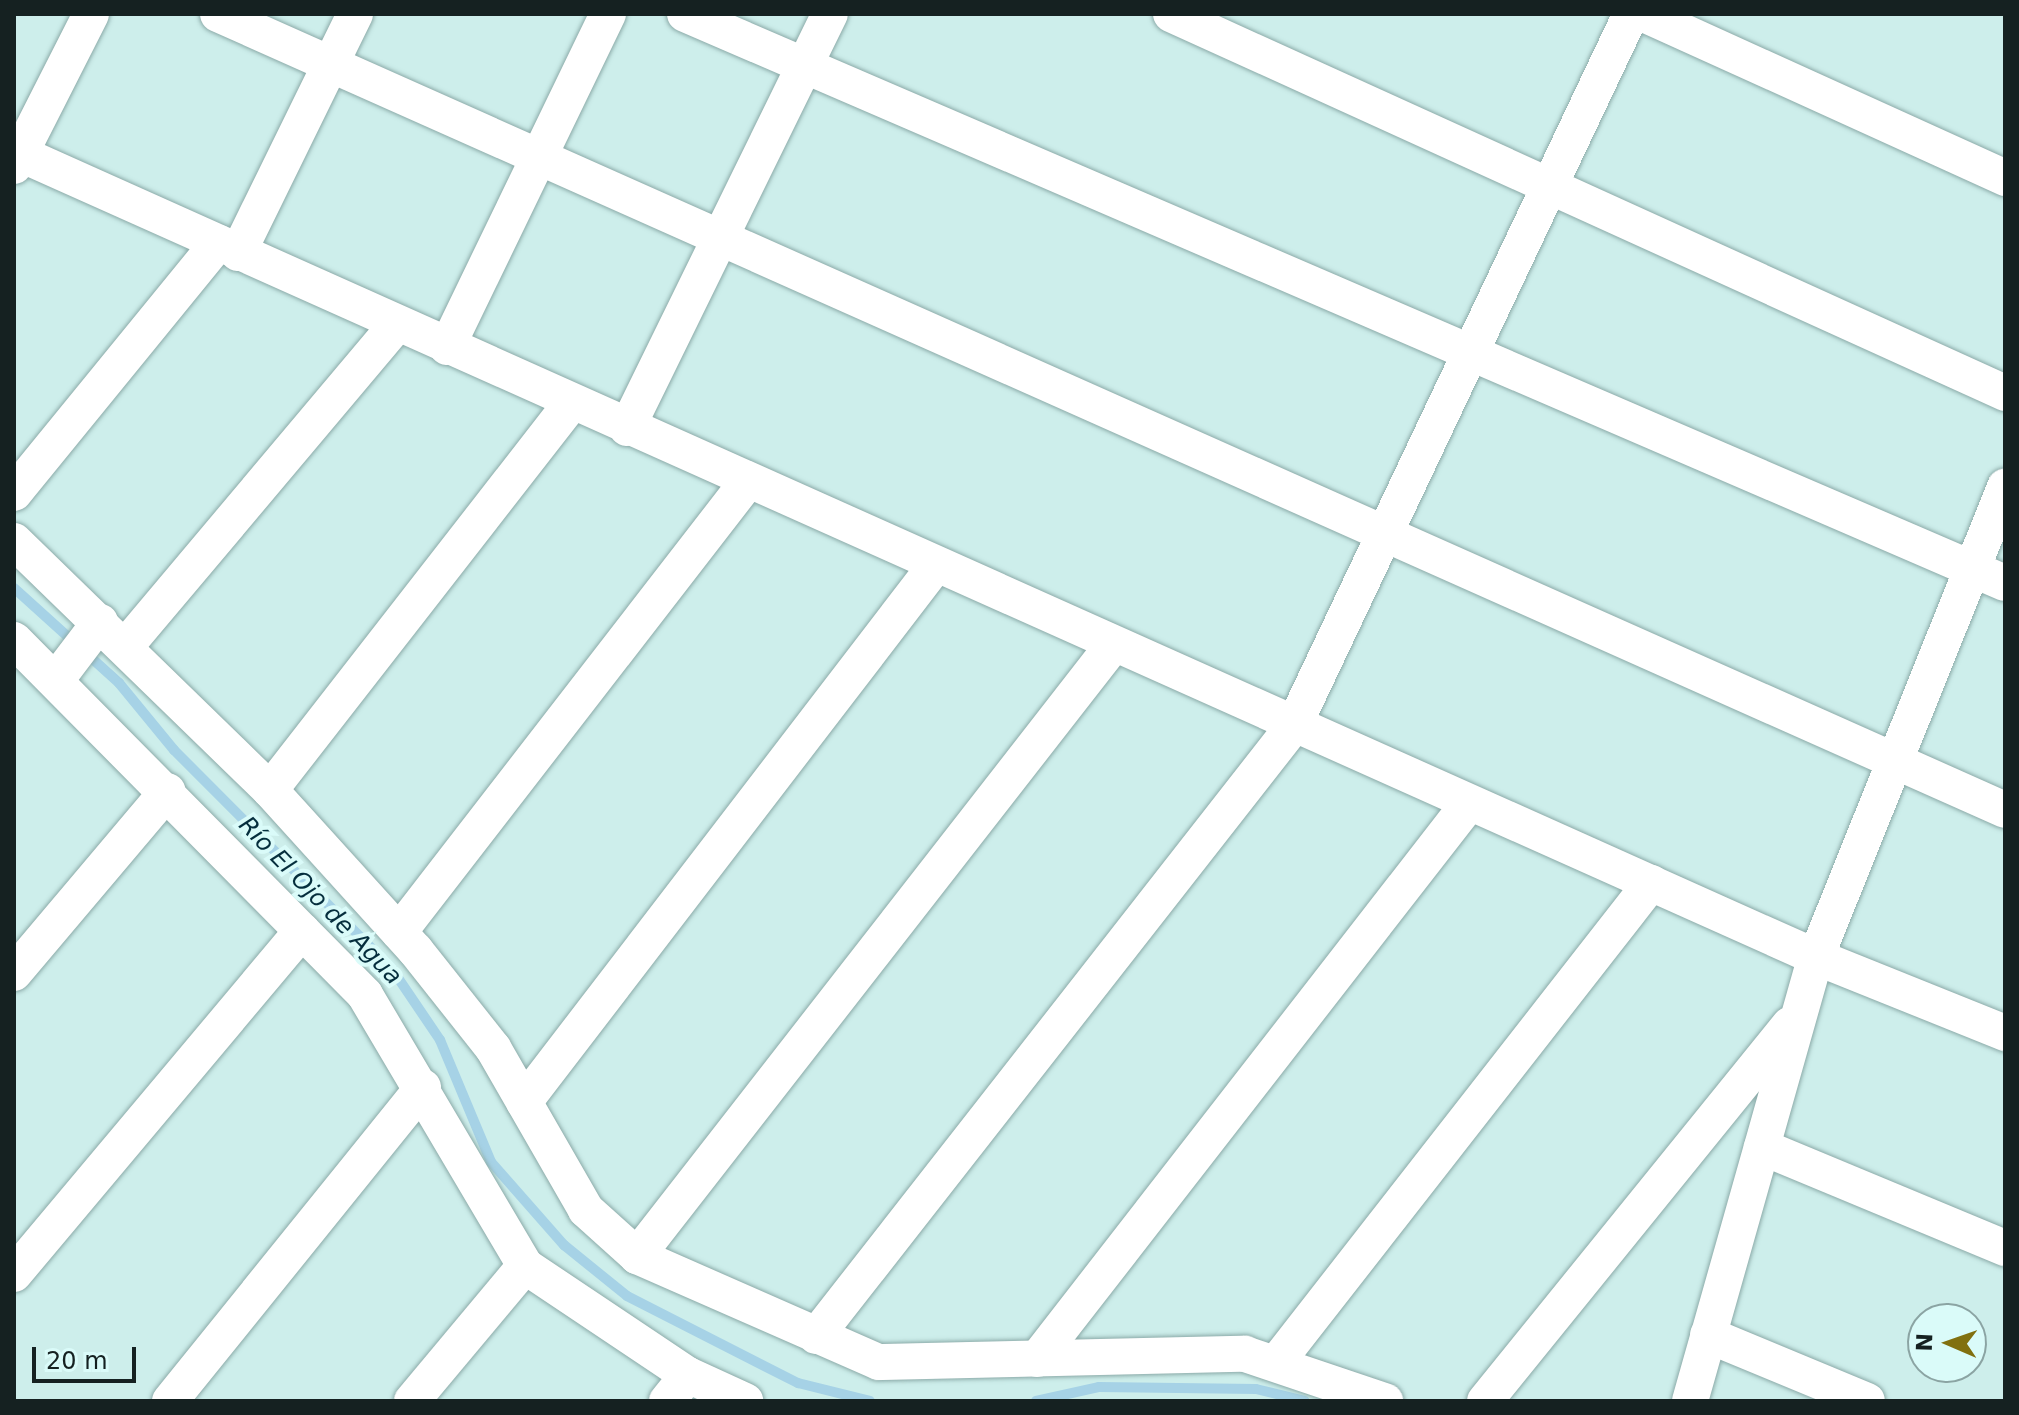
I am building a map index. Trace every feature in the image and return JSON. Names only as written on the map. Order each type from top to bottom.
[{"type":"street","points":[[91,14],[17,157],[228,248],[1816,957],[2005,1033]]},
{"type":"street","points":[[218,14],[1894,765],[2005,810]]},
{"type":"street","points":[[14,493],[228,248],[355,14]]},
{"type":"street","points":[[447,347],[608,14]]},
{"type":"street","points":[[685,14],[2005,583]]},
{"type":"street","points":[[627,428],[830,14]]},
{"type":"street","points":[[1171,14],[2005,393]]},
{"type":"street","points":[[816,1336],[1294,725],[1631,14]]},
{"type":"street","points":[[1644,14],[2005,178]]},
{"type":"street","points":[[59,676],[106,633],[397,324]]},
{"type":"street","points":[[270,790],[571,403]]},
{"type":"street","points":[[399,932],[747,482]]},
{"type":"street","points":[[1690,1401],[1816,957],[2005,487]]},
{"type":"street","points":[[14,541],[270,790],[399,932],[493,1048],[586,1210],[637,1256],[879,1362],[1194,1352],[1277,1362],[1385,1401]]},
{"type":"street","points":[[524,1102],[935,566]]},
{"type":"street","points":[[637,1256],[1113,645]]},
{"type":"street","points":[[17,650],[59,676],[365,995],[423,1087],[525,1266],[678,1388],[745,1401]]},
{"type":"street","points":[[14,973],[168,791]]},
{"type":"street","points":[[1037,1359],[1469,803]]},
{"type":"street","points":[[1277,1362],[1651,883]]},
{"type":"street","points":[[14,1274],[302,931]]},
{"type":"street","points":[[1485,1401],[1799,1015]]},
{"type":"street","points":[[170,1401],[423,1087]]},
{"type":"street","points":[[1762,1147],[2005,1248]]},
{"type":"street","points":[[412,1401],[525,1266]]},
{"type":"street","points":[[1708,1335],[1867,1401]]},
{"type":"waterway","name":"Río El Ojo de Agua","points":[[14,588],[119,683],[174,750],[392,969],[440,1040],[491,1162],[564,1245],[627,1296],[798,1383],[870,1401]]},
{"type":"waterway","name":"Río El Ojo de Agua","points":[[1036,1401],[1099,1387],[1256,1389],[1305,1401]]}]
